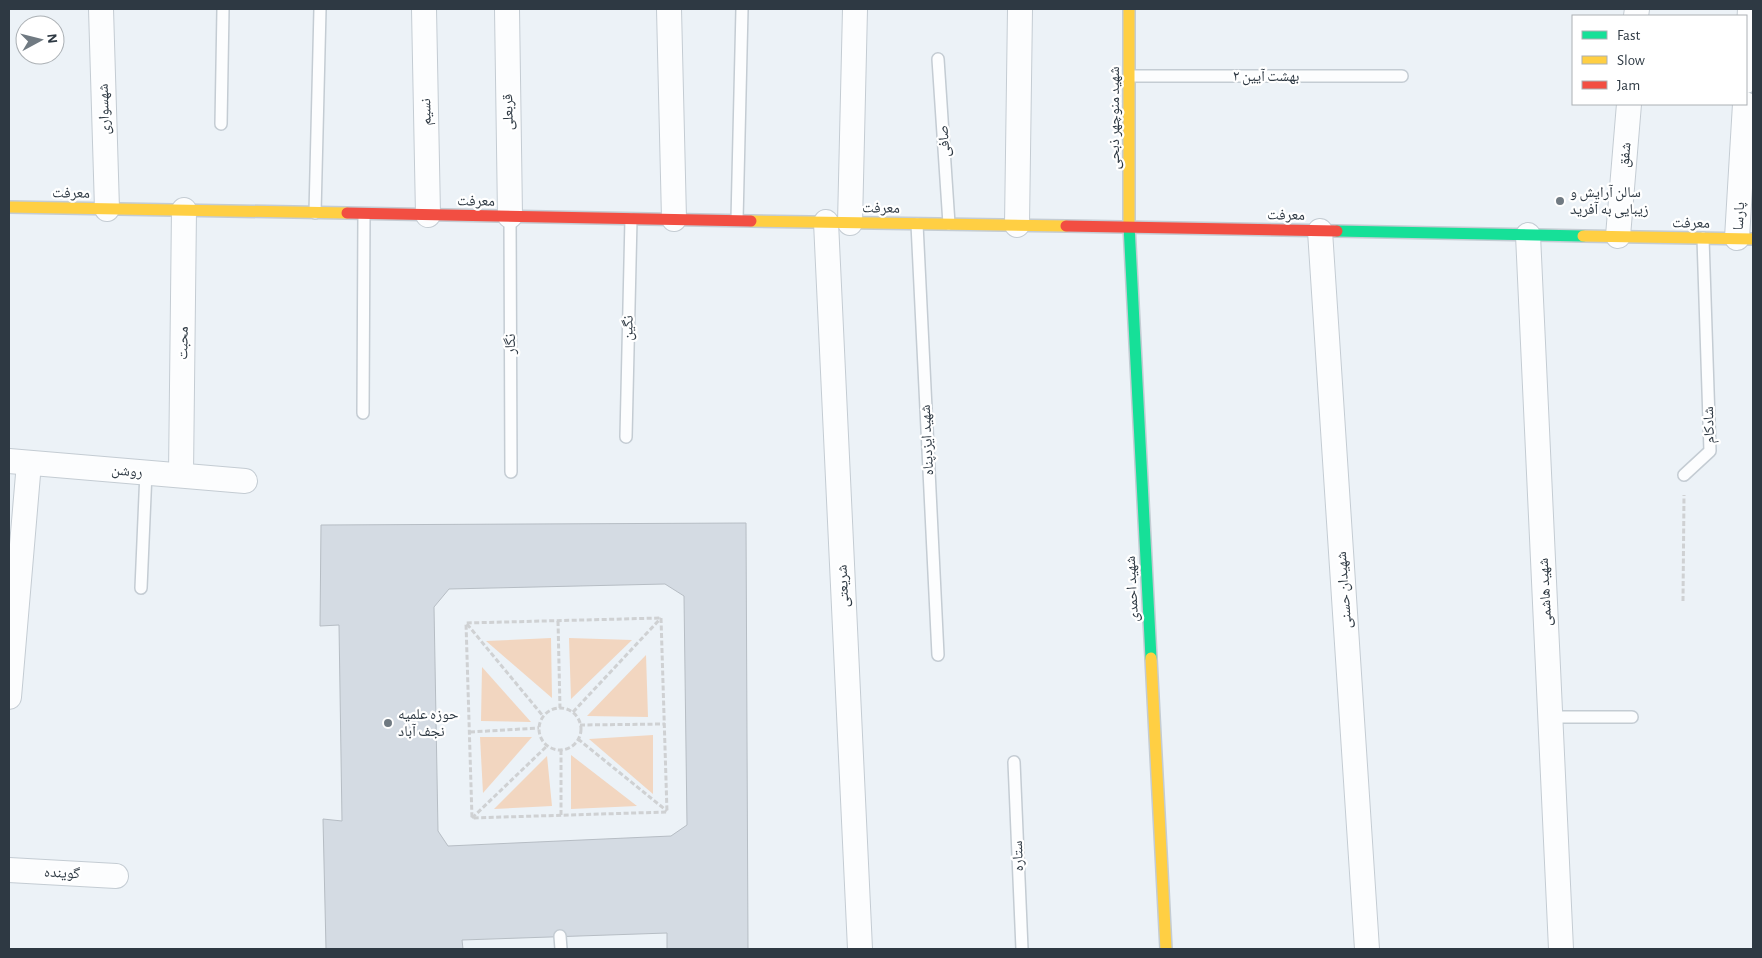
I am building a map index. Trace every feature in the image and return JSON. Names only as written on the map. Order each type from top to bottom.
[{"type":"street","name":"شهسواری","points":[[101,9],[108,209]]},
{"type":"street","name":"نسیم","points":[[424,9],[428,215]]},
{"type":"street","name":"قربعلی","points":[[506,9],[510,216]]},
{"type":"street","points":[[669,9],[674,219]]},
{"type":"street","points":[[850,223],[855,9]]},
{"type":"street","points":[[1017,225],[1020,9]]},
{"type":"street","name":"شهید منوچهر ذبحی","points":[[1129,9],[1129,228]]},
{"type":"street","points":[[1747,63],[1750,9]]},
{"type":"street","name":"شفق","points":[[1618,236],[1629,105]]},
{"type":"street","name":"پارسا","points":[[1744,105],[1745,239]]},
{"type":"street","name":"معرفت","points":[[9,207],[1745,239]]},
{"type":"street","name":"محبت","points":[[181,475],[184,210]]},
{"type":"street","name":"شریعتی","points":[[826,222],[860,949]]},
{"type":"street","name":"شهید احمدی","points":[[1129,228],[1166,949]]},
{"type":"street","name":"شهیدان حسنی","points":[[1320,231],[1367,949]]},
{"type":"street","name":"شهید هاشمی","points":[[1528,235],[1561,949]]},
{"type":"street","points":[[9,698],[19,462]]},
{"type":"street","name":"روشن","points":[[19,462],[244,480]]},
{"type":"street","name":"گوینده","points":[[9,870],[116,876]]},
{"type":"lane","points":[[221,124],[223,9]]},
{"type":"lane","points":[[315,213],[320,9]]},
{"type":"lane","points":[[738,220],[742,9]]},
{"type":"lane","name":"صافی","points":[[938,59],[949,224]]},
{"type":"lane","name":"بهشت آیین ۲","points":[[1129,76],[1402,76]]},
{"type":"lane","points":[[363,413],[364,214]]},
{"type":"lane","name":"نگار","points":[[510,216],[511,472]]},
{"type":"lane","name":"نگین","points":[[626,437],[631,218]]},
{"type":"lane","name":"شهید ایزدپناه","points":[[917,224],[938,656]]},
{"type":"lane","name":"شادکام","points":[[1684,475],[1710,451],[1702,238]]},
{"type":"lane","points":[[141,588],[146,472]]},
{"type":"lane","points":[[1550,716],[1632,717]]},
{"type":"lane","name":"ستاره","points":[[1014,762],[1022,949]]},
{"type":"lane","points":[[560,936],[561,949]]},
{"type":"path","points":[[1683,601],[1684,475]]},
{"type":"path","points":[[466,623],[661,618]]},
{"type":"path","points":[[573,712],[661,618]]},
{"type":"path","points":[[661,618],[667,812]]},
{"type":"path","points":[[558,621],[560,708]]},
{"type":"path","points":[[466,623],[543,716]]},
{"type":"path","points":[[466,623],[472,818]]},
{"type":"path","points":[[560,708],[573,712],[580,725],[578,739],[568,749],[561,750],[547,746],[542,741],[539,728],[543,716],[554,709],[560,708]]},
{"type":"path","points":[[580,725],[665,724]]},
{"type":"path","points":[[469,732],[539,728]]},
{"type":"path","points":[[578,739],[667,812]]},
{"type":"path","points":[[472,818],[547,746]]},
{"type":"path","points":[[561,750],[561,815]]},
{"type":"path","points":[[472,818],[667,812]]},
{"type":"shaded area","points":[[551,638],[552,698],[486,641]]},
{"type":"shaded area","points":[[569,638],[632,640],[571,699]]},
{"type":"shaded area","points":[[646,655],[648,717],[587,716]]},
{"type":"shaded area","points":[[482,667],[531,722],[481,721]]},
{"type":"shaded area","points":[[653,735],[653,794],[589,739]]},
{"type":"shaded area","points":[[480,737],[532,737],[483,793]]},
{"type":"shaded area","points":[[571,755],[637,806],[571,809]]},
{"type":"shaded area","points":[[547,756],[552,806],[494,809]]},
{"type":"building","name":"حوزه علمیه نجف آباد","points":[[746,523],[748,949],[667,949],[667,933],[462,940],[463,949],[326,949],[323,819],[342,821],[339,625],[320,626],[321,525]],"holes":[[[665,584],[684,596],[687,825],[671,836],[448,846],[438,831],[434,607],[449,589]]]},
{"type":"traffic: fast","points":[[1129,225],[1151,658]]},
{"type":"traffic: fast","points":[[1337,231],[1583,236]]},
{"type":"traffic: slow","points":[[1129,9],[1129,225]]},
{"type":"traffic: slow","points":[[9,207],[347,213]]},
{"type":"traffic: slow","points":[[751,221],[1066,226]]},
{"type":"traffic: slow","points":[[1583,236],[1753,239]]},
{"type":"traffic: slow","points":[[1151,658],[1166,949]]},
{"type":"traffic: jam","points":[[347,213],[751,221]]},
{"type":"traffic: jam","points":[[1066,226],[1337,231]]},
{"type":"place","name":"سالن آرایش و زیبایی به آفرید","points":[[1560,201]]},
{"type":"place","name":"حوزه علمیه نجف آباد","points":[[388,723]]}]
